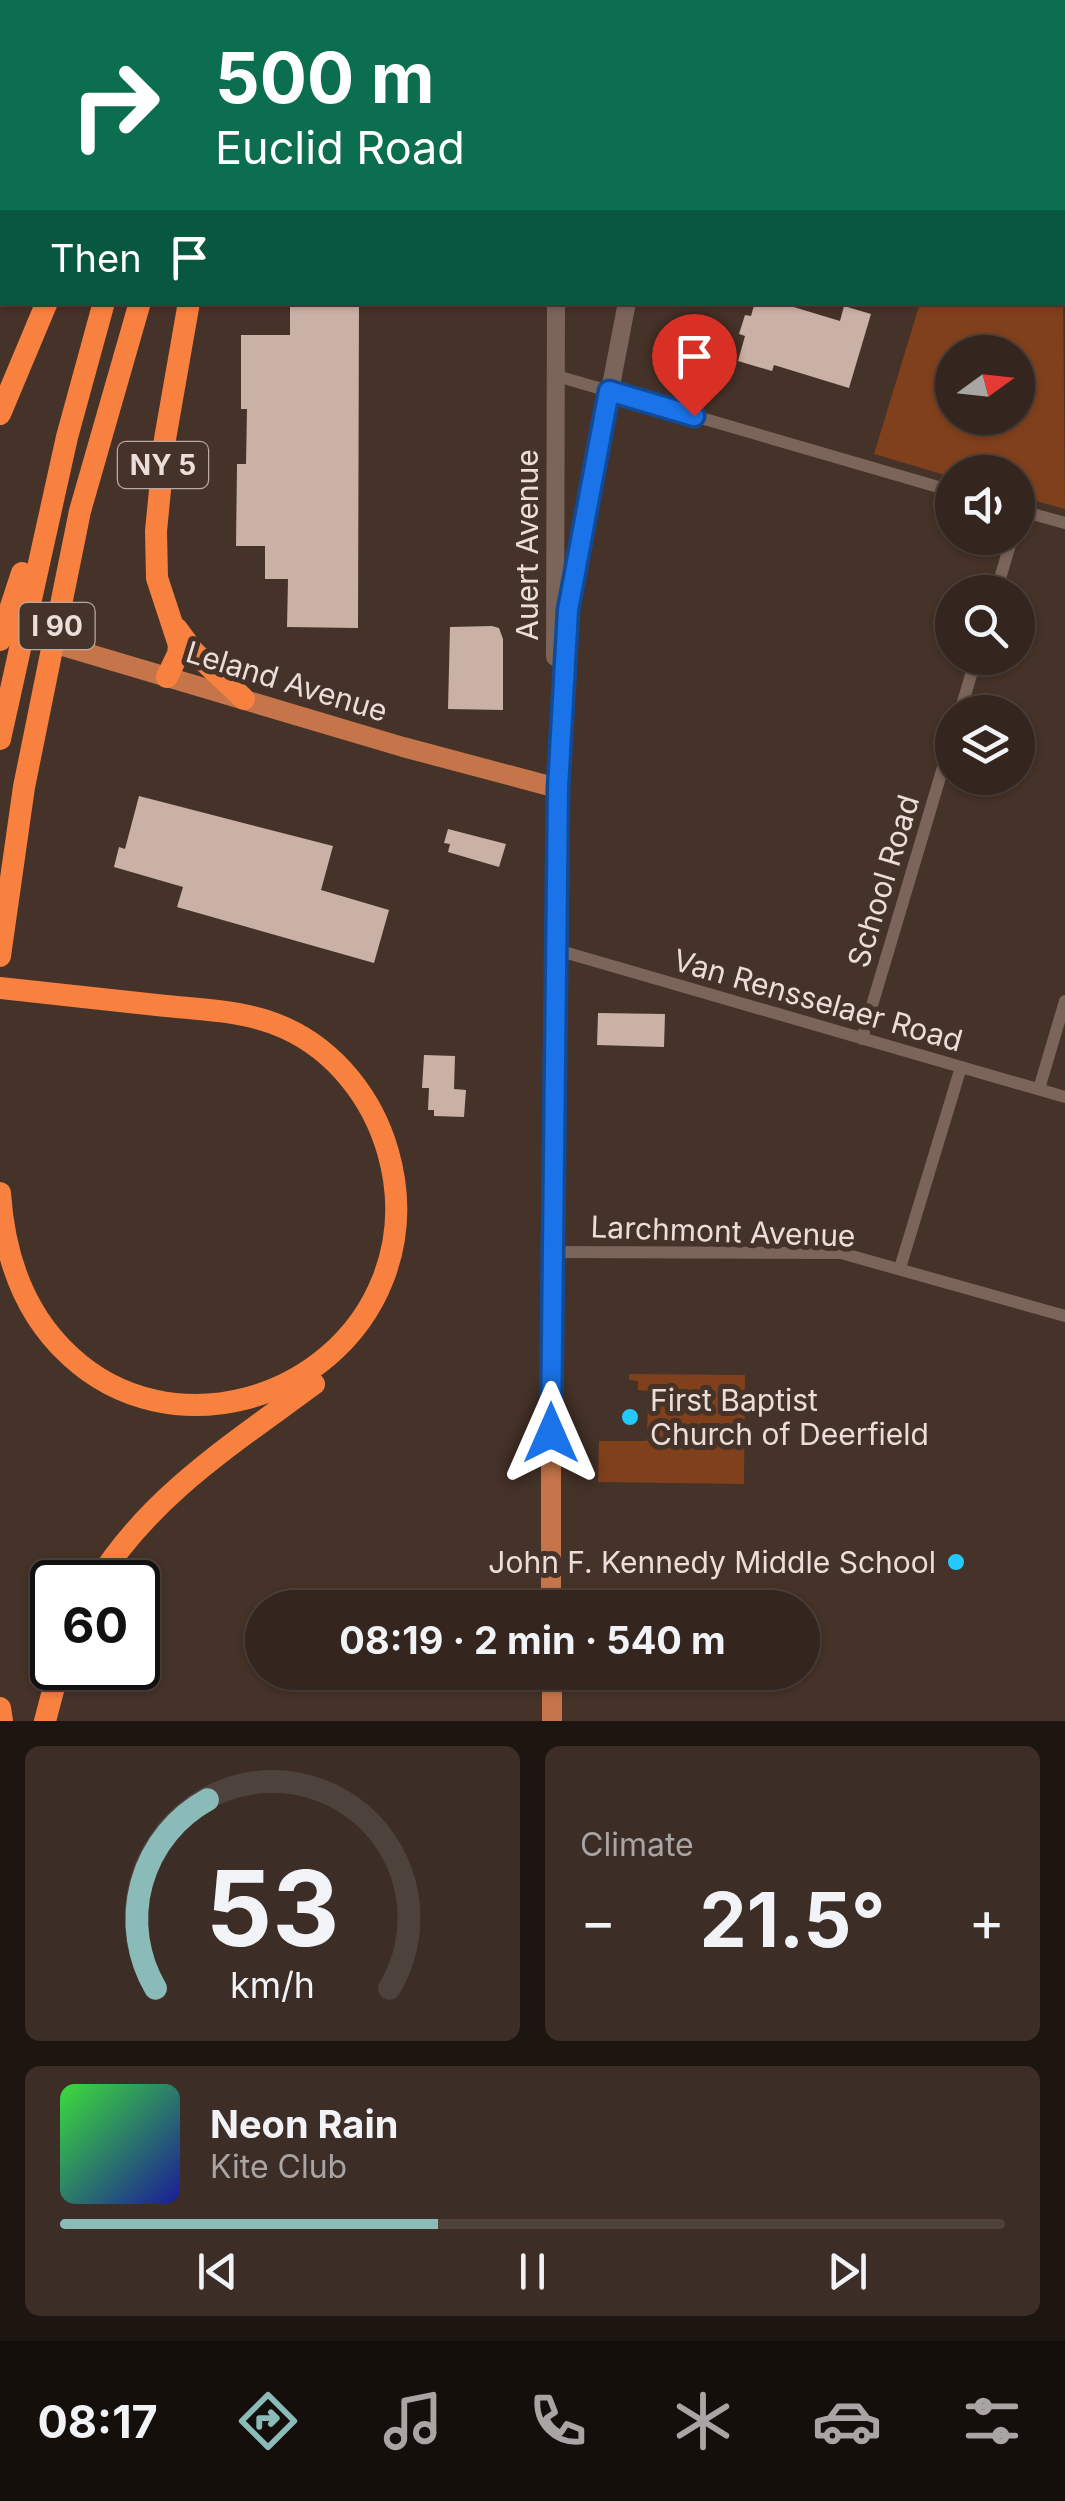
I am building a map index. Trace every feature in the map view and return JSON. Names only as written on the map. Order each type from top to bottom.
[{"type":"highway","points":[[0,414],[46,305]]},
{"type":"highway","name":"I 90","points":[[0,739],[68,436],[103,305]]},
{"type":"highway","name":"I 90","points":[[0,956],[24,787],[80,511],[139,305]]},
{"type":"highway","name":"NY 5","points":[[188,305],[156,530],[157,578],[174,626],[194,652],[244,699]]},
{"type":"highway","points":[[0,640],[68,436]]},
{"type":"highway","points":[[167,677],[178,654],[174,626]]},
{"type":"highway","points":[[0,978],[244,1014],[284,1027],[316,1046],[346,1072],[363,1095],[384,1139],[396,1190],[396,1232],[377,1296],[336,1352],[312,1372],[242,1400],[214,1405],[170,1402],[131,1393],[102,1379],[70,1357],[41,1324],[13,1270],[0,1193]]},
{"type":"highway","points":[[0,988],[244,1004],[276,1014],[316,1034],[364,1080],[380,1106],[406,1176],[409,1212],[400,1266],[385,1304],[368,1331],[333,1370],[159,1504],[114,1560]]},
{"type":"highway","points":[[45,1721],[53,1690]]},
{"type":"highway","points":[[0,1708],[2,1721]]},
{"type":"main road","name":"Auert Avenue","points":[[556,305],[554,568],[558,788]]},
{"type":"main road","points":[[552,1590],[551,1252],[558,788],[568,610],[626,305]]},
{"type":"main road","name":"Leland Avenue","points":[[0,628],[403,747],[558,788]]},
{"type":"main road","points":[[552,1690],[552,1721]]},
{"type":"street","points":[[556,376],[935,486]]},
{"type":"street","points":[[1035,517],[1065,524]]},
{"type":"street","name":"School Road","points":[[862,1039],[935,794]]},
{"type":"street","name":"Van Rensselaer Road","points":[[557,950],[1065,1097]]},
{"type":"street","points":[[1039,1089],[1065,1001]]},
{"type":"street","points":[[900,1268],[961,1067]]},
{"type":"street","name":"Larchmont Avenue","points":[[551,1252],[840,1253],[1065,1316]]},
{"type":"shaded area","points":[[919,305],[1063,305],[1065,509],[1035,501],[1035,455],[935,455],[935,472],[874,454]]},
{"type":"shaded area","points":[[629,1374],[745,1375],[744,1484],[598,1482],[599,1441],[647,1441],[648,1391],[638,1390],[638,1381],[629,1380]]},
{"type":"building","points":[[290,305],[359,305],[358,628],[287,627],[288,579],[265,579],[265,546],[236,546],[237,464],[246,464],[247,409],[241,409],[241,335],[290,335]]},
{"type":"building","points":[[754,305],[787,305],[840,321],[844,306],[871,314],[849,388],[774,365],[772,371],[738,361],[745,336],[739,334],[745,315],[751,316]]},
{"type":"building","points":[[450,627],[499,628],[503,639],[503,710],[448,709]]},
{"type":"building","points":[[139,796],[333,846],[321,890],[389,910],[374,963],[177,907],[183,887],[114,867],[119,847],[125,849]]},
{"type":"building","points":[[448,829],[506,844],[499,867],[448,852],[450,844],[444,843]]},
{"type":"building","points":[[598,1013],[665,1014],[664,1047],[597,1045]]},
{"type":"building","points":[[424,1055],[455,1056],[454,1089],[466,1090],[464,1117],[434,1116],[434,1110],[428,1110],[429,1088],[422,1088]]},
{"type":"place","name":"First Baptist Church of Deerfield","points":[[630,1417]]},
{"type":"place","name":"John F. Kennedy Middle School","points":[[956,1562]]},
{"type":"route","points":[[551,1433],[558,788],[574,567],[609,391],[694,416]]}]
